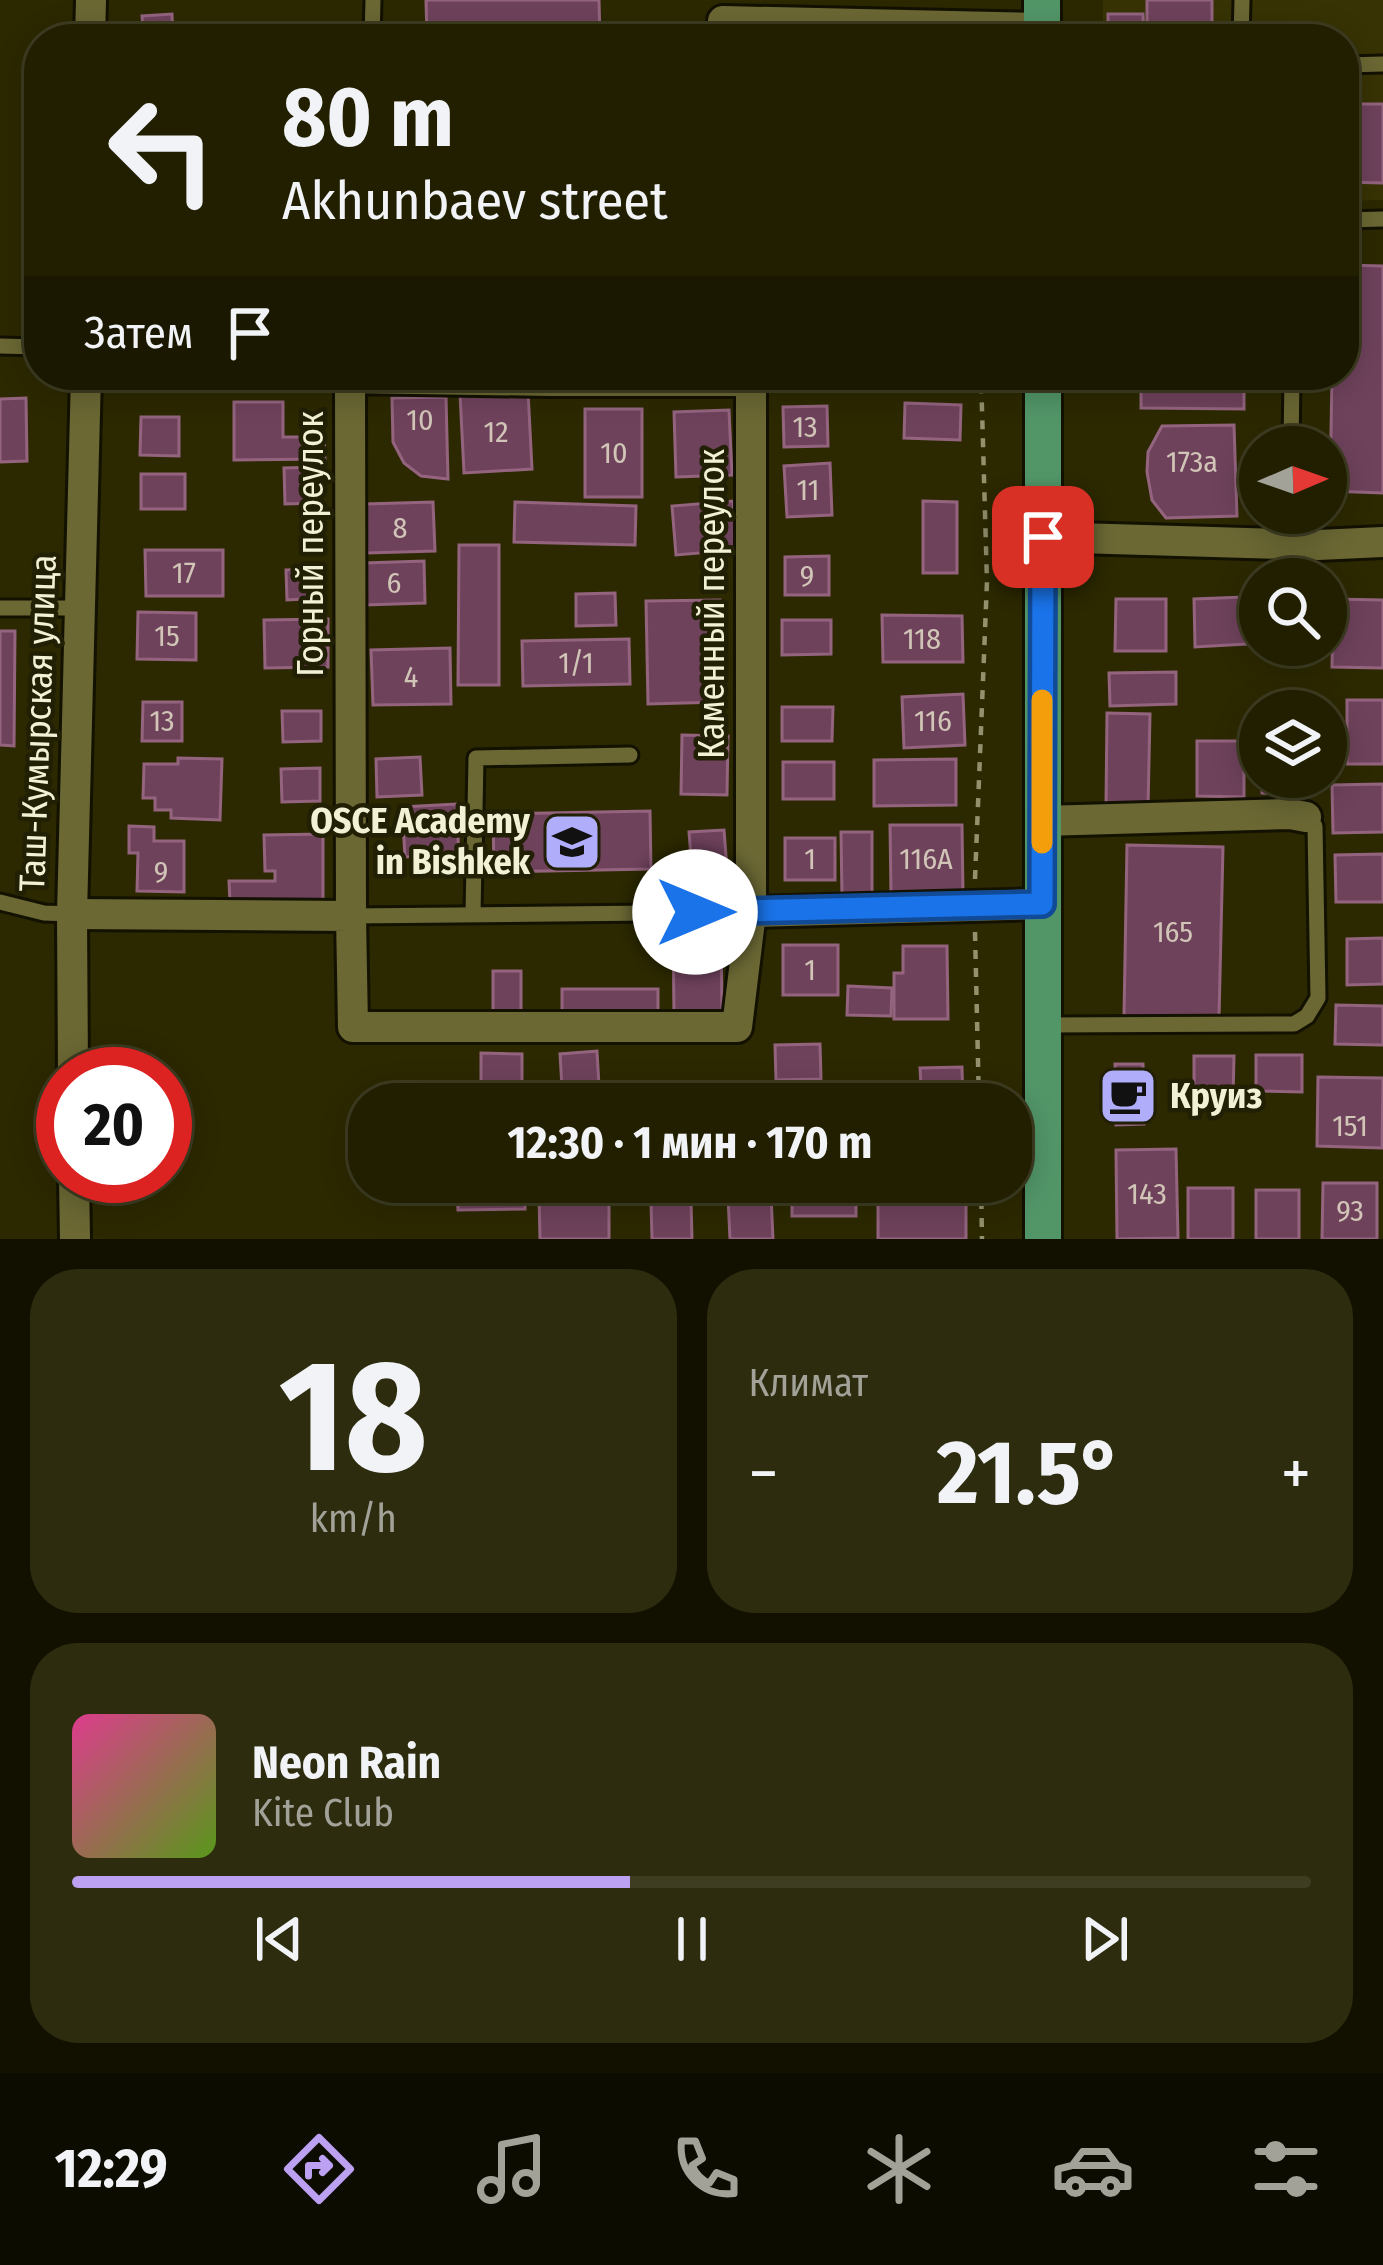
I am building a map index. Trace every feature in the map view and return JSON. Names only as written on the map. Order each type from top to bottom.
[{"type":"main road","points":[[1043,390],[1043,1239]]},
{"type":"street","points":[[723,20],[1042,22]]},
{"type":"street","name":"Таш-Кумырская улица","points":[[74,1047],[72,914],[86,390]]},
{"type":"street","name":"Горный переулок","points":[[350,390],[351,916]]},
{"type":"street","name":"Каменный переулок","points":[[351,916],[353,1027],[736,1027],[751,912],[751,390]]},
{"type":"street","points":[[1043,537],[1383,542]]},
{"type":"street","points":[[1042,821],[1306,817]]},
{"type":"street","points":[[751,912],[1042,904]]},
{"type":"street","points":[[72,914],[351,916]]},
{"type":"street","points":[[74,1203],[75,1239]]},
{"type":"lane","points":[[1291,426],[1292,390]]},
{"type":"lane","points":[[1288,534],[1288,544]]},
{"type":"lane","points":[[0,608],[81,608]]},
{"type":"lane","points":[[473,914],[476,758],[630,755]]},
{"type":"lane","points":[[1042,1025],[1294,1024],[1307,1016],[1318,998],[1315,826],[1306,817]]},
{"type":"lane","points":[[0,902],[44,913],[72,914]]},
{"type":"lane","points":[[351,916],[751,912]]},
{"type":"path","points":[[978,1083],[974,907],[987,581],[981,390]]},
{"type":"path","points":[[981,1203],[982,1239]]},
{"type":"shaded area","points":[[1103,0],[1383,0],[1383,200],[1359,201],[1359,24],[1103,24]]},
{"type":"building","points":[[426,0],[599,0],[600,24],[427,24]]},
{"type":"building","points":[[1147,0],[1212,0],[1212,24],[1147,24]]},
{"type":"building","points":[[172,14],[172,24],[143,24],[142,16]]},
{"type":"building","points":[[1108,14],[1143,14],[1143,24],[1108,24]]},
{"type":"building","points":[[1359,104],[1383,104],[1383,183],[1359,182]]},
{"type":"building","points":[[1359,265],[1383,266],[1383,493],[1347,492],[1347,426],[1331,426],[1332,390],[1359,390]]},
{"type":"building","points":[[1141,390],[1244,390],[1244,409],[1141,408]]},
{"type":"building","points":[[528,391],[532,469],[464,473],[460,394]]},
{"type":"building","points":[[446,397],[448,479],[421,476],[404,463],[393,442],[392,398]]},
{"type":"building","points":[[26,398],[27,461],[0,462],[0,399]]},
{"type":"building","points":[[234,402],[283,402],[283,437],[324,437],[325,459],[234,460]]},
{"type":"building","points":[[905,403],[961,405],[960,440],[904,438]]},
{"type":"building","points":[[827,406],[828,446],[784,447],[783,407]]},
{"type":"building","points":[[585,409],[642,409],[642,497],[585,497]]},
{"type":"building","points":[[729,410],[732,475],[676,477],[674,412]]},
{"type":"building","points":[[141,417],[179,417],[179,456],[140,455]]},
{"type":"building","points":[[1234,425],[1237,516],[1166,518],[1152,500],[1147,472],[1148,452],[1162,426]]},
{"type":"building","points":[[830,463],[832,515],[787,517],[784,466]]},
{"type":"building","points":[[319,467],[321,503],[285,504],[284,468]]},
{"type":"building","points":[[141,474],[185,474],[185,509],[141,509]]},
{"type":"building","points":[[733,501],[737,550],[676,555],[672,506]]},
{"type":"building","points":[[923,501],[957,502],[957,573],[923,573]]},
{"type":"building","points":[[433,502],[435,551],[367,553],[365,504]]},
{"type":"building","points":[[515,502],[636,506],[635,545],[514,542]]},
{"type":"building","points":[[459,545],[499,545],[499,685],[458,685]]},
{"type":"building","points":[[145,550],[223,550],[223,596],[146,596]]},
{"type":"building","points":[[829,556],[829,595],[785,595],[785,557]]},
{"type":"building","points":[[424,561],[425,603],[365,605],[364,563]]},
{"type":"building","points":[[323,569],[324,598],[287,600],[286,570]]},
{"type":"building","points":[[615,593],[616,625],[576,626],[576,594]]},
{"type":"building","points":[[1239,597],[1239,644],[1195,647],[1194,599]]},
{"type":"building","points":[[1116,599],[1166,599],[1166,651],[1115,651]]},
{"type":"building","points":[[1347,599],[1383,600],[1383,668],[1332,667],[1347,666]]},
{"type":"building","points":[[720,600],[721,702],[648,704],[646,601]]},
{"type":"building","points":[[138,612],[196,613],[196,660],[137,659]]},
{"type":"building","points":[[882,615],[962,616],[963,662],[883,662]]},
{"type":"building","points":[[328,619],[328,667],[265,668],[264,620]]},
{"type":"building","points":[[782,620],[831,620],[831,654],[782,655]]},
{"type":"building","points":[[0,631],[15,631],[14,746],[0,745]]},
{"type":"building","points":[[629,639],[630,684],[523,686],[522,641]]},
{"type":"building","points":[[450,648],[451,704],[373,705],[371,650]]},
{"type":"building","points":[[1176,672],[1176,704],[1110,706],[1109,673]]},
{"type":"building","points":[[963,694],[965,745],[904,748],[902,697]]},
{"type":"building","points":[[1347,700],[1383,700],[1383,764],[1347,764]]},
{"type":"building","points":[[143,702],[182,702],[182,741],[142,741]]},
{"type":"building","points":[[782,707],[833,707],[832,741],[782,741]]},
{"type":"building","points":[[282,711],[321,711],[321,741],[283,742]]},
{"type":"building","points":[[1107,713],[1150,714],[1148,807],[1106,806]]},
{"type":"building","points":[[682,735],[728,736],[727,795],[681,794]]},
{"type":"building","points":[[1197,741],[1239,741],[1239,797],[1197,796]]},
{"type":"building","points":[[420,757],[422,795],[377,797],[376,759]]},
{"type":"building","points":[[178,758],[222,759],[220,820],[171,818],[171,810],[155,810],[155,798],[143,798],[144,764],[178,764]]},
{"type":"building","points":[[956,759],[956,805],[874,806],[874,760]]},
{"type":"building","points":[[783,762],[834,762],[834,799],[783,799]]},
{"type":"building","points":[[320,768],[320,801],[282,802],[281,769]]},
{"type":"building","points":[[1383,784],[1383,832],[1333,833],[1332,798],[1347,798],[1347,785]]},
{"type":"building","points":[[456,804],[459,854],[405,857],[402,807]]},
{"type":"building","name":"OSCE Academy in Bishkek","points":[[650,811],[651,869],[494,872],[493,814]]},
{"type":"building","points":[[890,825],[962,825],[963,893],[891,894]]},
{"type":"building","points":[[129,826],[154,827],[154,841],[184,841],[184,892],[137,891],[138,853],[129,853]]},
{"type":"building","points":[[724,830],[728,881],[693,883],[689,832]]},
{"type":"building","points":[[841,832],[872,832],[872,897],[842,897]]},
{"type":"building","points":[[323,834],[323,903],[230,903],[229,881],[275,881],[275,871],[265,871],[264,835]]},
{"type":"building","points":[[785,838],[835,838],[835,880],[785,880]]},
{"type":"building","points":[[1127,845],[1223,847],[1219,1018],[1124,1016]]},
{"type":"building","points":[[1383,854],[1383,902],[1336,902],[1335,855]]},
{"type":"building","points":[[721,924],[722,1015],[674,1016],[673,925]]},
{"type":"building","points":[[1383,938],[1383,984],[1347,985],[1347,939]]},
{"type":"building","points":[[783,945],[838,945],[838,995],[783,995]]},
{"type":"building","points":[[903,946],[947,946],[948,1019],[894,1019],[894,973],[903,973]]},
{"type":"building","points":[[493,971],[521,971],[521,1015],[493,1015]]},
{"type":"building","points":[[848,986],[892,988],[891,1016],[847,1015]]},
{"type":"building","points":[[562,989],[658,989],[658,1013],[562,1012]]},
{"type":"building","points":[[1336,1005],[1383,1006],[1383,1045],[1335,1044]]},
{"type":"building","points":[[820,1044],[821,1079],[776,1080],[775,1045]]},
{"type":"building","points":[[597,1051],[599,1083],[562,1083],[560,1054]]},
{"type":"building","points":[[481,1053],[522,1054],[522,1083],[481,1083]]},
{"type":"building","points":[[1256,1055],[1302,1055],[1302,1092],[1256,1091]]},
{"type":"building","points":[[1194,1056],[1234,1056],[1233,1097],[1194,1097]]},
{"type":"building","points":[[1115,1064],[1143,1064],[1144,1124],[1116,1125]]},
{"type":"building","points":[[962,1067],[962,1083],[921,1083],[920,1068]]},
{"type":"building","points":[[1318,1077],[1383,1078],[1382,1148],[1317,1146]]},
{"type":"building","points":[[1176,1149],[1178,1238],[1117,1239],[1116,1150]]},
{"type":"building","points":[[1323,1183],[1377,1183],[1377,1239],[1322,1239]]},
{"type":"building","points":[[1188,1188],[1233,1188],[1233,1239],[1188,1239]]},
{"type":"building","points":[[1256,1190],[1299,1190],[1299,1239],[1256,1239]]},
{"type":"building","points":[[458,1203],[525,1203],[525,1209],[458,1210]]},
{"type":"building","points":[[539,1203],[609,1203],[609,1239],[540,1239]]},
{"type":"building","points":[[651,1203],[691,1203],[692,1239],[652,1239]]},
{"type":"building","points":[[728,1203],[771,1203],[773,1239],[730,1239]]},
{"type":"building","points":[[792,1203],[856,1203],[856,1216],[792,1216]]},
{"type":"building","points":[[878,1203],[966,1203],[966,1239],[878,1239]]},
{"type":"slow traffic","points":[[1042,700],[1042,843]]},
{"type":"place","name":"OSCE Academy in Bishkek","points":[[572,842]]},
{"type":"place","name":"Круиз","points":[[1128,1096]]},
{"type":"route","points":[[695,912],[1042,904],[1043,537]]}]
